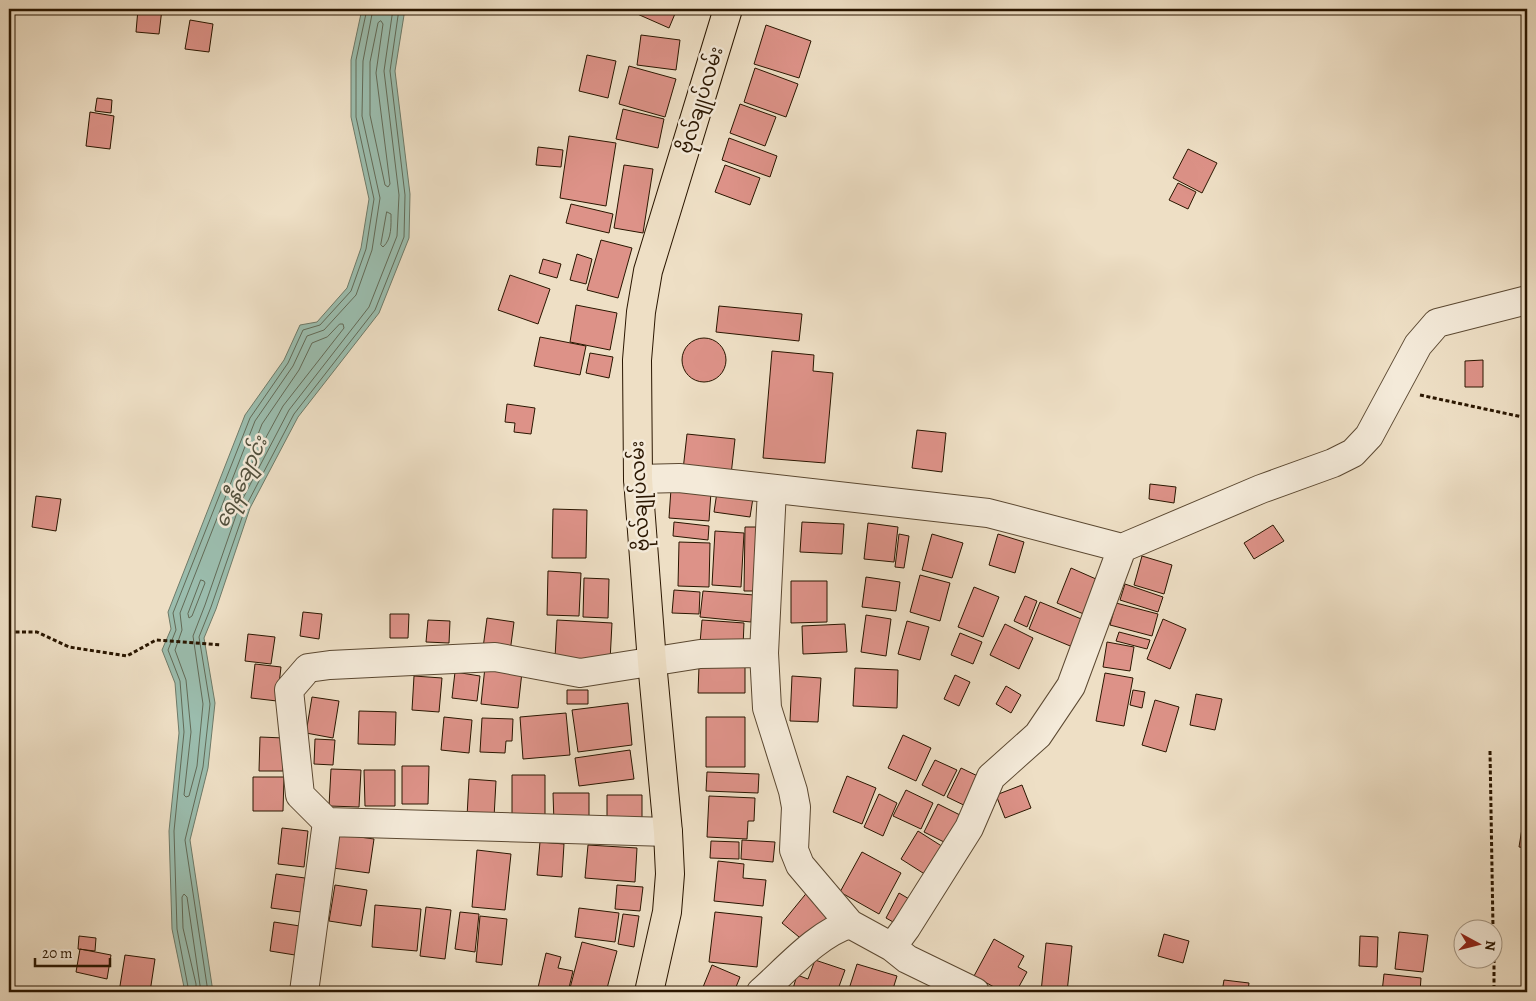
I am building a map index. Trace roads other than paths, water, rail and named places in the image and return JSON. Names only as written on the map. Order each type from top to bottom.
[{"type":"main road","name":"ဗိုလ်‌ချုပ်‌လမ်း","points":[[649,992],[668,912],[670,874],[638,479],[637,360],[641,312],[648,271],[728,9]]},
{"type":"street","points":[[638,479],[679,478],[988,513],[1122,548],[1261,489],[1333,463],[1353,453],[1369,436],[1418,345],[1437,323],[1527,300]]},
{"type":"street","points":[[772,490],[764,654],[767,708],[793,791],[796,807],[794,850],[800,864],[850,924],[892,947],[907,959],[975,992]]},
{"type":"street","points":[[892,947],[969,828],[991,777],[1038,735],[1070,686],[1122,548]]},
{"type":"street","points":[[668,832],[327,822],[300,795],[289,690],[308,668],[495,657],[580,673],[700,654],[764,654]]},
{"type":"street","points":[[304,992],[327,822]]},
{"type":"street","points":[[761,992],[818,941],[837,928],[850,924]]},
{"type":"water","name":"ရေနီချောင်း","points":[[362,9],[405,9],[395,71],[410,194],[409,238],[379,313],[298,417],[250,508],[216,609],[204,638],[215,703],[208,768],[190,840],[213,992],[185,992],[172,929],[169,831],[179,733],[175,683],[162,650],[171,629],[168,612],[245,415],[284,360],[300,325],[317,322],[347,288],[361,248],[369,199],[351,117],[351,60]]}]
